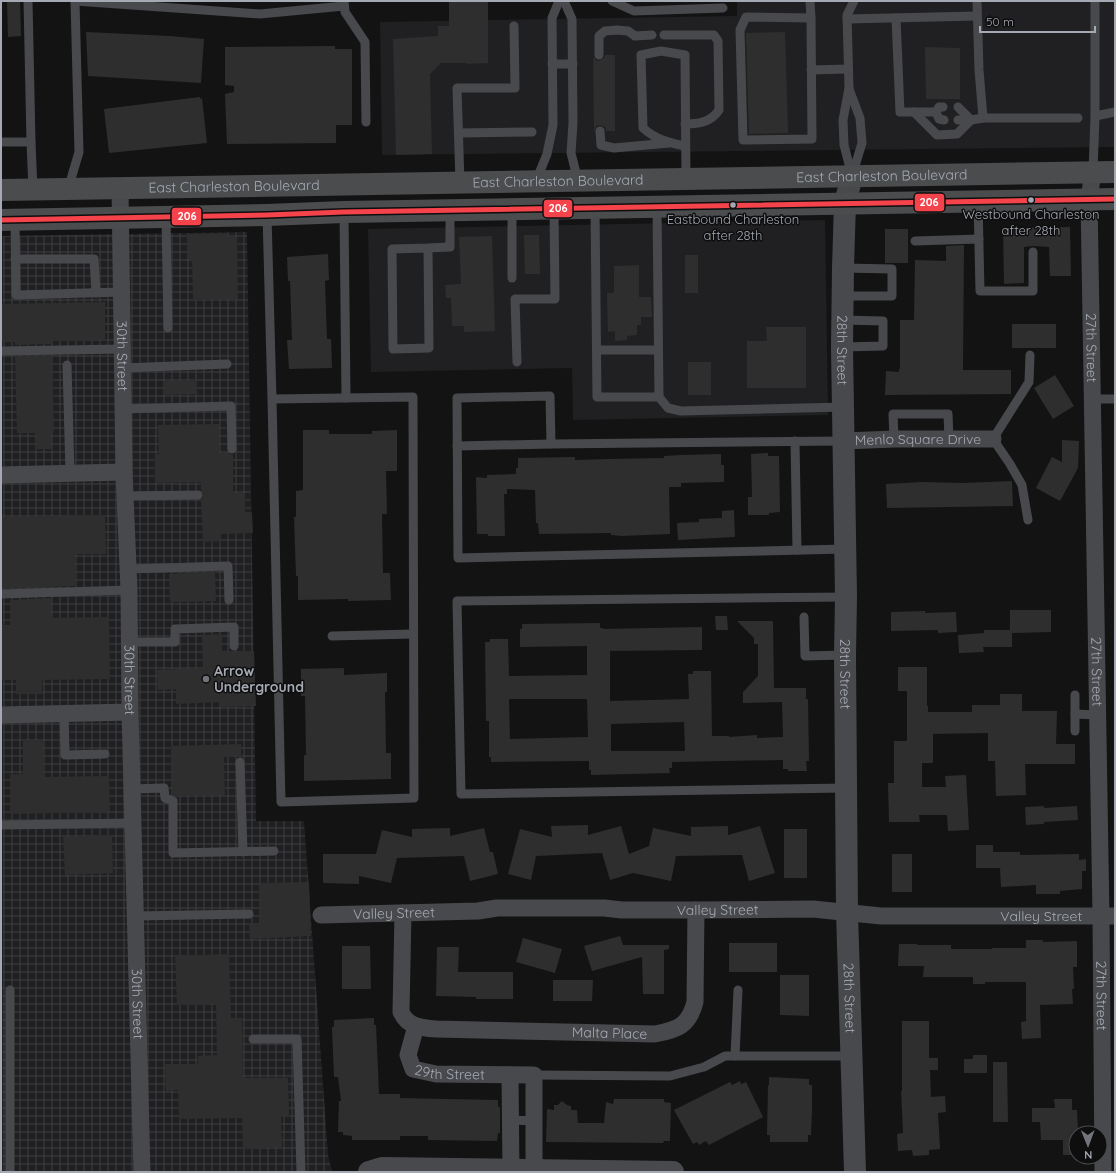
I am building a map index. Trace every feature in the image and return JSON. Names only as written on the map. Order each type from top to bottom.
[{"type":"main road","name":"East Charleston Boulevard","points":[[1,190],[1115,172]]},
{"type":"main road","points":[[460,183],[512,210],[568,181]]},
{"type":"main road","name":"East Charleston Boulevard","points":[[8,220],[344,212],[1115,199]]},
{"type":"street","name":"27th Street","points":[[1093,172],[1090,199],[1097,715],[1108,916],[1103,1172]]},
{"type":"street","name":"28th Street","points":[[852,176],[845,203],[842,347],[846,549],[845,656],[847,912],[855,1172]]},
{"type":"street","name":"30th Street","points":[[120,188],[124,472],[129,590],[130,712],[142,1172]]},
{"type":"street","name":"Menlo Square Drive","points":[[844,441],[894,439],[993,439]]},
{"type":"street","points":[[1,475],[124,472]]},
{"type":"street","points":[[1,715],[130,712]]},
{"type":"street","name":"Valley Street","points":[[321,915],[478,911],[497,908],[604,908],[622,910],[814,909],[881,916],[1108,916]]},
{"type":"street","name":"Malta Place","points":[[416,1026],[436,1029],[654,1034],[667,1031],[679,1026],[687,1020],[693,1011],[695,1002],[696,910]]},
{"type":"street","points":[[403,913],[400,1012],[404,1018],[416,1026]]},
{"type":"street","name":"29th Street","points":[[416,1026],[408,1055],[413,1069],[436,1074],[534,1075]]},
{"type":"street","points":[[510,1075],[511,1171]]},
{"type":"street","points":[[534,1075],[534,1171]]},
{"type":"street","points":[[369,1172],[382,1168],[511,1171],[673,1172]]},
{"type":"lane","points":[[28,1],[33,190]]},
{"type":"lane","points":[[68,189],[78,152],[75,1],[184,5],[260,14],[344,3],[345,12],[365,42],[366,122]]},
{"type":"lane","points":[[536,181],[547,154],[553,125],[552,18],[559,1]]},
{"type":"lane","points":[[564,1],[572,19],[573,123],[568,181]]},
{"type":"lane","points":[[612,1],[634,11],[723,8]]},
{"type":"lane","points":[[810,1],[812,139],[743,140],[740,30],[746,17],[810,18]]},
{"type":"lane","points":[[852,176],[844,145],[843,120],[849,88],[847,15],[854,1]]},
{"type":"lane","points":[[977,1],[982,118]]},
{"type":"lane","points":[[1093,172],[1095,116],[1095,1]]},
{"type":"lane","points":[[847,19],[977,16]]},
{"type":"lane","points":[[896,18],[900,112],[939,110],[939,119],[944,120]]},
{"type":"lane","points":[[460,183],[457,88],[515,88],[514,26]]},
{"type":"lane","points":[[599,55],[599,36],[605,31],[628,31],[635,36],[652,35]]},
{"type":"lane","points":[[664,35],[714,35],[718,41],[720,110],[715,117],[699,124],[685,124]]},
{"type":"lane","points":[[685,146],[670,143],[651,135],[643,128],[641,55],[661,51],[685,55],[686,179]]},
{"type":"lane","points":[[552,64],[573,64]]},
{"type":"lane","points":[[812,70],[848,69]]},
{"type":"lane","points":[[849,88],[860,118],[862,143],[852,176]]},
{"type":"lane","points":[[958,107],[971,120]]},
{"type":"lane","points":[[914,112],[937,135],[957,134],[971,120]]},
{"type":"lane","points":[[1095,116],[1115,112]]},
{"type":"lane","points":[[958,120],[982,118],[1078,118]]},
{"type":"lane","points":[[600,131],[601,145],[614,148],[670,143]]},
{"type":"lane","points":[[459,133],[532,132]]},
{"type":"lane","points":[[1,142],[31,142]]},
{"type":"lane","points":[[978,201],[980,291],[1033,291],[1034,252]]},
{"type":"lane","points":[[657,207],[659,397],[668,408],[681,411],[844,407]]},
{"type":"lane","points":[[595,208],[597,397],[659,397]]},
{"type":"lane","points":[[517,362],[515,299],[555,298],[554,209]]},
{"type":"lane","points":[[512,210],[512,278]]},
{"type":"lane","points":[[428,248],[430,348],[393,349],[392,249],[450,247],[450,211]]},
{"type":"lane","points":[[344,212],[346,398]]},
{"type":"lane","points":[[267,215],[281,802],[414,798],[413,397],[272,399]]},
{"type":"lane","points":[[166,217],[168,328]]},
{"type":"lane","points":[[8,220],[15,259],[16,295],[122,292]]},
{"type":"lane","points":[[915,241],[979,239]]},
{"type":"lane","points":[[15,259],[94,259],[96,293]]},
{"type":"lane","points":[[842,296],[892,296],[892,269],[843,268]]},
{"type":"lane","points":[[842,320],[883,321],[883,346],[842,347]]},
{"type":"lane","points":[[1,351],[123,349]]},
{"type":"lane","points":[[597,350],[658,350]]},
{"type":"lane","points":[[1028,520],[1022,485],[993,439],[1029,382],[1030,355]]},
{"type":"lane","points":[[123,368],[227,364]]},
{"type":"lane","points":[[66,365],[70,473]]},
{"type":"lane","points":[[551,444],[550,396],[457,398],[458,558],[846,549]]},
{"type":"lane","points":[[1092,399],[1115,399]]},
{"type":"lane","points":[[123,409],[231,406],[232,449]]},
{"type":"lane","points":[[894,439],[893,414],[948,414],[949,439]]},
{"type":"lane","points":[[795,441],[797,550]]},
{"type":"lane","points":[[457,446],[844,441]]},
{"type":"lane","points":[[125,496],[198,495]]},
{"type":"lane","points":[[128,569],[228,566],[229,600]]},
{"type":"lane","points":[[1,594],[129,590]]},
{"type":"lane","points":[[846,596],[458,601],[461,794],[847,788]]},
{"type":"lane","points":[[804,617],[805,656],[845,656]]},
{"type":"lane","points":[[130,642],[175,642],[175,629],[234,627],[234,646]]},
{"type":"lane","points":[[332,636],[413,634]]},
{"type":"lane","points":[[1074,695],[1075,731]]},
{"type":"lane","points":[[64,714],[65,755],[104,754]]},
{"type":"lane","points":[[1075,714],[1097,715]]},
{"type":"lane","points":[[240,762],[243,852]]},
{"type":"lane","points":[[132,789],[164,788],[165,798],[173,801],[173,853],[274,851]]},
{"type":"lane","points":[[1,825],[133,823]]},
{"type":"lane","points":[[135,916],[249,914]]},
{"type":"lane","points":[[10,990],[10,1172]]},
{"type":"lane","points":[[735,1056],[738,990]]},
{"type":"lane","points":[[253,1039],[296,1039],[301,1172]]},
{"type":"lane","points":[[534,1075],[670,1076],[704,1067],[725,1056],[851,1056]]},
{"type":"lane","points":[[511,1120],[534,1121]]},
{"type":"shaded area","points":[[737,1],[1115,1],[1115,147],[382,155],[380,22],[737,16]]},
{"type":"shaded area","points":[[825,220],[828,415],[573,420],[572,368],[371,372],[368,229]]},
{"type":"shaded area","points":[[247,232],[256,821],[304,821],[328,1155],[332,1172],[1,1172],[1,236]]},
{"type":"building","points":[[7,1],[20,1],[21,36],[8,37]]},
{"type":"building","points":[[449,1],[488,1],[488,63],[441,63],[430,74],[432,154],[396,155],[393,39],[438,36],[438,26],[449,26]]},
{"type":"building","points":[[86,32],[204,39],[201,83],[88,76]]},
{"type":"building","points":[[785,32],[788,133],[749,134],[746,33]]},
{"type":"building","points":[[335,46],[335,49],[352,49],[352,125],[336,125],[336,143],[227,144],[225,94],[234,92],[234,86],[225,85],[225,47]]},
{"type":"building","points":[[925,47],[960,48],[960,99],[926,99]]},
{"type":"building","points":[[605,55],[615,55],[615,131],[606,131],[605,127],[600,125],[596,126],[594,132],[593,57],[599,61],[604,58]]},
{"type":"building","points":[[200,97],[200,99],[202,98],[207,143],[109,153],[104,109]]},
{"type":"building","points":[[1070,227],[1071,276],[1050,276],[1049,247],[1024,247],[1024,283],[1004,284],[1003,228]]},
{"type":"building","points":[[885,229],[908,229],[908,263],[885,263]]},
{"type":"building","points":[[228,233],[228,237],[237,237],[238,299],[193,300],[192,259],[188,259],[187,234]]},
{"type":"building","points":[[524,235],[539,235],[540,274],[525,274]]},
{"type":"building","points":[[492,236],[495,331],[464,332],[464,326],[452,326],[451,298],[446,298],[445,285],[461,284],[459,237]]},
{"type":"building","points":[[964,245],[963,370],[1011,370],[1011,394],[885,395],[886,371],[899,372],[900,369],[900,320],[914,320],[915,260],[946,261],[946,246]]},
{"type":"building","points":[[328,254],[329,280],[325,281],[327,339],[331,339],[332,368],[289,369],[287,340],[292,340],[290,281],[288,281],[287,257]]},
{"type":"building","points":[[685,255],[698,255],[698,293],[685,293]]},
{"type":"building","points":[[639,265],[639,297],[651,297],[652,317],[641,317],[641,325],[637,325],[637,335],[627,336],[627,340],[615,341],[615,331],[608,332],[607,293],[614,293],[614,266]]},
{"type":"building","points":[[105,302],[105,340],[52,341],[52,344],[15,345],[15,342],[1,342],[1,304]]},
{"type":"building","points":[[1012,324],[1056,324],[1056,348],[1012,348]]},
{"type":"building","points":[[766,327],[806,327],[806,388],[747,388],[747,341],[767,341]]},
{"type":"building","points":[[52,356],[54,432],[51,432],[51,449],[36,449],[36,433],[17,433],[15,357]]},
{"type":"building","points":[[688,362],[711,362],[711,395],[688,395]]},
{"type":"building","points":[[1055,375],[1074,406],[1053,419],[1034,388]]},
{"type":"building","points":[[196,380],[197,394],[165,395],[164,381]]},
{"type":"building","points":[[219,424],[219,453],[233,455],[233,493],[245,493],[245,512],[252,512],[253,533],[221,534],[221,541],[203,542],[201,500],[204,495],[201,490],[201,482],[155,483],[155,455],[159,454],[158,425]]},
{"type":"building","points":[[303,430],[329,430],[329,434],[372,434],[372,431],[397,430],[397,471],[386,471],[387,514],[382,514],[383,573],[390,573],[391,600],[298,600],[294,517],[296,517],[296,491],[303,490]]},
{"type":"building","points":[[1062,440],[1079,441],[1078,468],[1060,501],[1036,488],[1052,457],[1062,462]]},
{"type":"building","points":[[768,453],[768,456],[779,456],[780,512],[769,513],[769,515],[748,515],[748,497],[752,497],[751,454]]},
{"type":"building","points":[[721,454],[721,465],[724,465],[724,482],[681,483],[681,487],[669,487],[670,534],[622,536],[611,535],[611,533],[539,534],[538,523],[536,523],[535,490],[507,489],[507,494],[504,494],[505,536],[488,536],[488,534],[477,534],[476,477],[487,478],[487,475],[516,474],[516,468],[518,468],[518,458],[575,457],[575,460],[664,458],[664,456]]},
{"type":"building","points":[[1012,481],[1013,506],[887,508],[886,484]]},
{"type":"building","points":[[734,510],[735,537],[678,540],[677,523],[699,522],[699,519],[722,518],[722,511]]},
{"type":"building","points":[[105,515],[106,554],[75,554],[76,586],[1,588],[1,517]]},
{"type":"building","points":[[215,572],[216,601],[170,602],[169,574]]},
{"type":"building","points":[[51,598],[51,618],[109,617],[110,679],[42,680],[42,694],[16,694],[16,680],[1,680],[1,625],[10,625],[10,600]]},
{"type":"building","points":[[1010,610],[1051,610],[1051,632],[1012,633],[1012,647],[983,647],[984,652],[959,653],[958,635],[984,633],[984,630],[1010,630]]},
{"type":"building","points":[[925,611],[925,613],[956,612],[957,632],[938,633],[938,630],[891,631],[891,612]]},
{"type":"building","points":[[715,616],[727,616],[728,630],[716,630]]},
{"type":"building","points":[[737,621],[773,621],[774,688],[806,688],[806,699],[808,699],[809,761],[806,761],[807,771],[788,771],[788,769],[783,769],[783,760],[672,762],[672,768],[669,768],[670,773],[591,775],[591,770],[589,770],[589,761],[491,762],[491,757],[489,757],[489,721],[486,721],[485,642],[490,642],[490,639],[508,639],[509,676],[587,675],[587,646],[520,647],[520,629],[522,629],[522,624],[600,623],[600,628],[603,629],[702,627],[702,650],[610,651],[610,701],[689,699],[688,674],[693,674],[693,671],[711,671],[712,736],[729,737],[757,735],[757,738],[783,737],[782,702],[743,703],[743,692],[758,676],[758,644],[754,644],[754,638]],"holes":[[[509,699],[587,699],[588,737],[510,739]],[[684,722],[685,751],[611,751],[611,724]]]},
{"type":"building","name":"Arrow Underground","points":[[222,634],[222,652],[254,651],[256,706],[221,707],[221,702],[176,704],[176,689],[158,690],[157,670],[203,668],[202,635]]},
{"type":"building","points":[[898,667],[927,667],[928,712],[972,712],[972,705],[1000,705],[1000,694],[1022,694],[1022,711],[1057,711],[1056,744],[1075,744],[1075,764],[1025,764],[1026,795],[996,796],[995,761],[988,761],[988,733],[933,734],[933,763],[922,763],[922,787],[946,787],[945,776],[966,775],[969,830],[948,831],[947,815],[919,815],[920,822],[889,822],[888,783],[894,783],[894,741],[907,741],[907,691],[898,691]]},
{"type":"building","points":[[344,668],[344,675],[387,673],[387,692],[385,692],[386,753],[391,753],[391,779],[304,781],[304,755],[306,755],[305,696],[301,696],[301,669]]},
{"type":"building","points":[[23,740],[43,740],[44,777],[109,776],[110,812],[10,814],[10,775],[23,774]]},
{"type":"building","points":[[241,744],[241,756],[224,757],[225,795],[177,796],[172,794],[171,746]]},
{"type":"building","points":[[1044,806],[1044,808],[1077,806],[1078,820],[1044,822],[1044,824],[1026,825],[1025,807]]},
{"type":"building","points":[[588,825],[588,835],[621,826],[629,854],[649,846],[653,828],[691,836],[691,827],[728,826],[728,835],[760,826],[775,873],[749,881],[742,855],[676,856],[671,881],[633,873],[610,880],[602,853],[536,856],[531,880],[508,874],[520,829],[552,837],[551,826]]},
{"type":"building","points":[[450,828],[450,836],[484,828],[490,852],[493,852],[498,874],[470,881],[464,856],[397,858],[391,883],[359,876],[359,884],[323,883],[323,854],[376,854],[382,830],[412,837],[412,829]]},
{"type":"building","points":[[784,829],[807,829],[807,878],[784,878]]},
{"type":"building","points":[[112,835],[113,873],[65,875],[63,837]]},
{"type":"building","points":[[976,845],[993,845],[993,852],[1020,852],[1020,855],[1079,854],[1079,860],[1086,859],[1086,871],[1082,871],[1082,889],[1060,891],[1060,894],[1036,894],[1036,885],[1001,887],[1000,868],[976,868]]},
{"type":"building","points":[[892,854],[912,854],[912,892],[892,892]]},
{"type":"building","points":[[309,882],[311,936],[250,939],[249,923],[260,923],[259,883]]},
{"type":"building","points":[[620,936],[623,945],[669,945],[669,949],[664,950],[664,994],[643,994],[642,957],[592,971],[584,946]]},
{"type":"building","points":[[523,938],[562,949],[555,973],[516,962]]},
{"type":"building","points":[[1026,940],[1043,940],[1043,942],[1077,941],[1077,967],[1073,967],[1073,1004],[1040,1005],[1041,1038],[1022,1039],[1021,1022],[1026,1021],[1026,982],[985,982],[985,984],[973,984],[973,977],[923,977],[924,966],[898,966],[899,944],[951,945],[951,949],[1026,948]]},
{"type":"building","points":[[729,943],[777,943],[777,972],[729,972]]},
{"type":"building","points":[[342,946],[370,946],[371,989],[342,989]]},
{"type":"building","points":[[437,947],[459,947],[458,972],[513,972],[513,999],[476,999],[476,997],[436,996]]},
{"type":"building","points":[[229,954],[231,1018],[242,1018],[243,1078],[288,1078],[289,1117],[281,1117],[282,1147],[243,1149],[242,1118],[179,1119],[178,1090],[166,1091],[165,1064],[198,1064],[198,1056],[217,1055],[216,1004],[177,1005],[175,956]]},
{"type":"building","points":[[780,975],[809,975],[809,1016],[780,1015]]},
{"type":"building","points":[[553,980],[593,980],[592,1001],[553,1001]]},
{"type":"building","points":[[374,1018],[374,1025],[376,1025],[379,1094],[400,1094],[400,1098],[498,1100],[498,1107],[500,1107],[500,1133],[498,1133],[497,1141],[428,1140],[428,1136],[400,1136],[400,1140],[352,1140],[352,1136],[343,1135],[343,1132],[338,1132],[339,1101],[341,1101],[338,1077],[334,1077],[332,1027],[334,1027],[334,1020]]},
{"type":"building","points":[[902,1021],[929,1021],[929,1058],[938,1058],[938,1070],[930,1070],[931,1097],[945,1096],[946,1112],[938,1113],[940,1149],[929,1150],[929,1155],[913,1156],[912,1150],[898,1151],[897,1134],[903,1133],[901,1091]]},
{"type":"building","points":[[973,1055],[987,1055],[987,1073],[964,1073],[964,1059],[973,1059]]},
{"type":"building","points":[[993,1062],[1007,1062],[1008,1122],[993,1122]]},
{"type":"building","points":[[769,1077],[809,1079],[809,1085],[812,1085],[812,1111],[811,1135],[808,1135],[808,1142],[770,1142],[770,1135],[767,1135]]},
{"type":"building","points":[[740,1081],[741,1084],[746,1082],[763,1117],[709,1145],[706,1141],[699,1145],[697,1142],[693,1144],[674,1110],[730,1082],[732,1085]]},
{"type":"building","points":[[614,1099],[664,1099],[664,1102],[671,1103],[670,1141],[664,1141],[663,1143],[546,1142],[547,1109],[554,1110],[554,1105],[558,1105],[562,1101],[571,1106],[571,1110],[577,1110],[578,1123],[604,1123],[606,1102],[613,1104]]},
{"type":"building","points":[[1054,1099],[1072,1099],[1072,1110],[1077,1110],[1078,1125],[1068,1125],[1068,1155],[1063,1155],[1063,1140],[1041,1140],[1040,1122],[1032,1122],[1032,1108],[1055,1108]]},
{"type":"transit line","name":"206","points":[[1,220],[267,215],[344,212],[1115,199]]},
{"type":"place","name":"Westbound Charleston after 28th","points":[[1031,200]]},
{"type":"place","name":"Eastbound Charleston after 28th","points":[[733,205]]},
{"type":"place","name":"Arrow Underground","points":[[206,679]]}]
